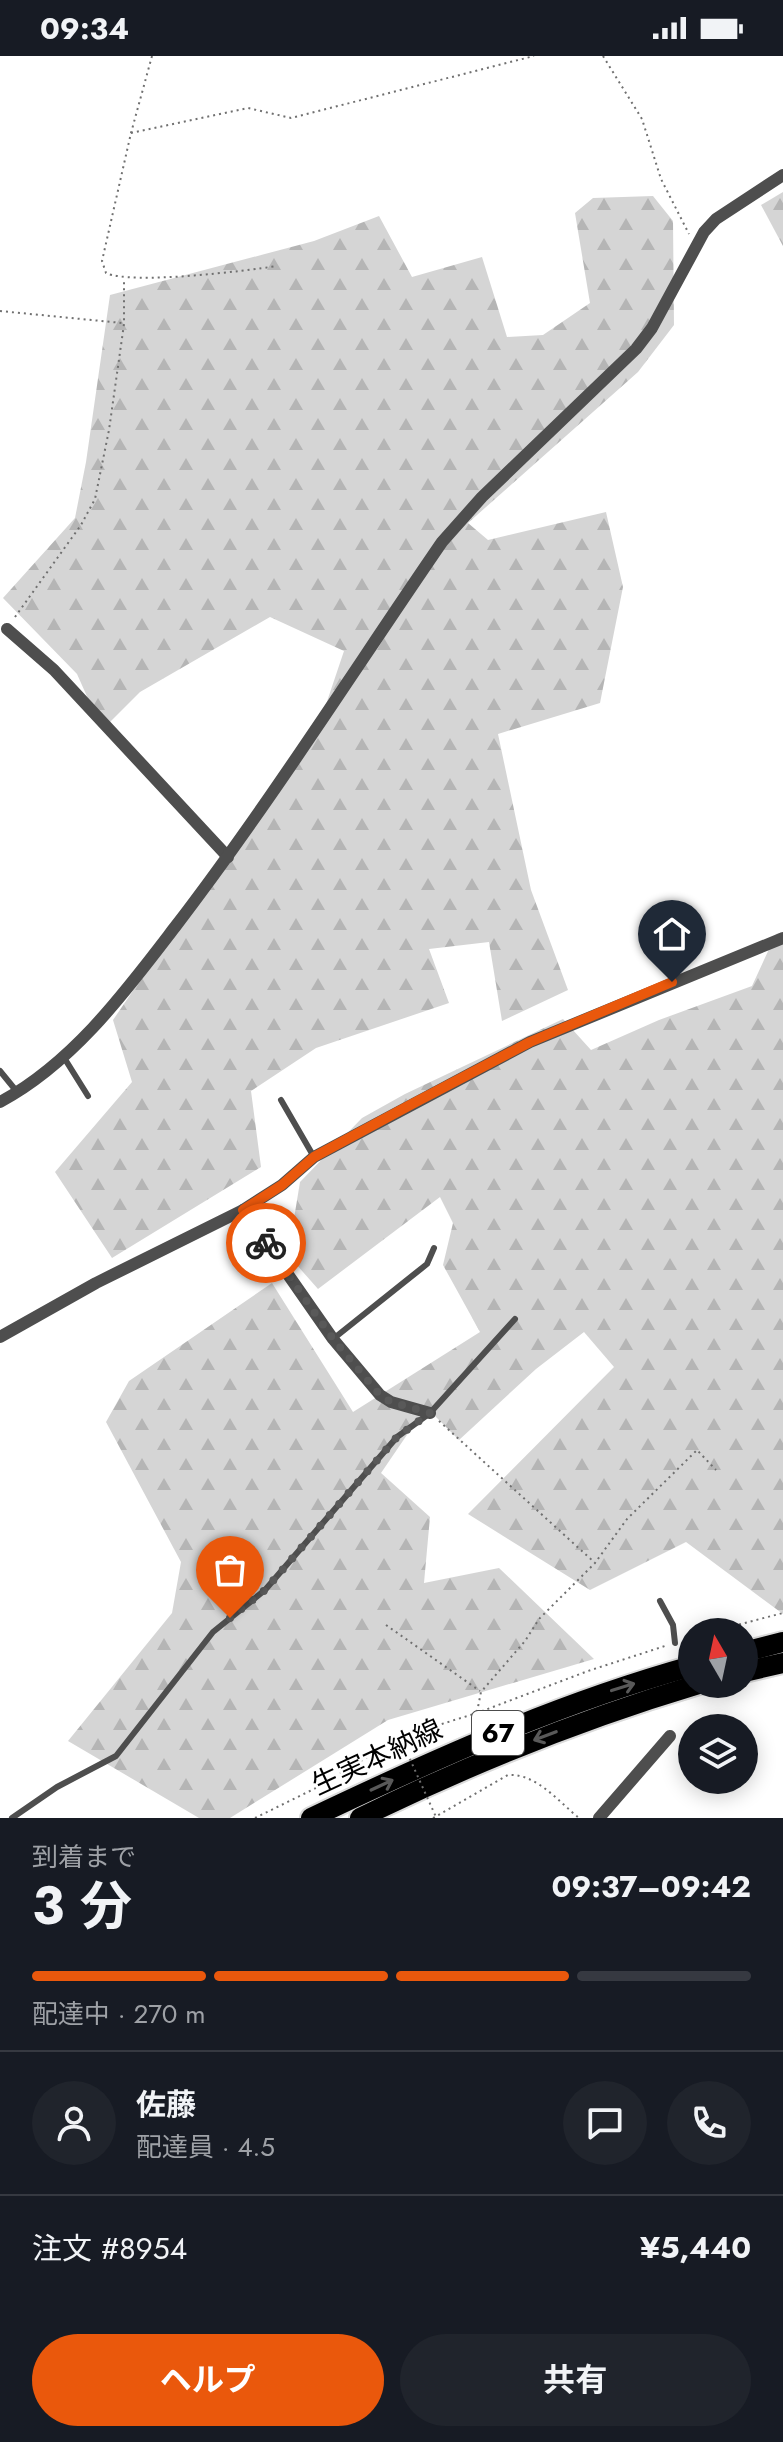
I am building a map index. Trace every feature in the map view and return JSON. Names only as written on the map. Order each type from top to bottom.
[{"type":"main road","points":[[758,1648],[783,1642]]},
{"type":"main road","points":[[758,1669],[783,1663]]},
{"type":"main road","name":"生実本納線","points":[[311,1818],[492,1735],[610,1691],[678,1670]]},
{"type":"main road","name":"生実本納線","points":[[360,1818],[533,1741],[618,1708],[678,1690]]},
{"type":"street","points":[[0,1102],[18,1093],[63,1056],[102,1018],[228,857],[442,542],[482,497],[636,349],[652,328],[696,247],[716,219],[783,175]]},
{"type":"street","points":[[3,633],[54,670],[228,857]]},
{"type":"street","points":[[0,1337],[96,1283],[243,1210],[282,1185],[314,1157],[530,1042],[783,938]]},
{"type":"street","points":[[243,1210],[333,1339],[380,1395],[391,1402],[430,1413]]},
{"type":"street","points":[[599,1818],[670,1736]]},
{"type":"lane","points":[[63,1056],[88,1096]]},
{"type":"lane","points":[[0,1071],[18,1093]]},
{"type":"lane","points":[[281,1100],[314,1157]]},
{"type":"lane","points":[[333,1339],[427,1264],[434,1248]]},
{"type":"lane","points":[[12,1818],[57,1787],[116,1756],[213,1632],[265,1590],[397,1437],[430,1413],[515,1319]]},
{"type":"lane","points":[[660,1601],[673,1625],[675,1643]]},
{"type":"path","points":[[152,56],[102,261],[106,273],[124,277],[230,272],[277,266]]},
{"type":"path","points":[[131,133],[248,108],[291,118],[534,56]]},
{"type":"path","points":[[603,56],[642,119],[661,179],[696,247]]},
{"type":"path","points":[[3,633],[81,525],[95,499],[109,430],[124,324],[124,277]]},
{"type":"path","points":[[0,311],[124,324]]},
{"type":"path","points":[[430,1413],[595,1563]]},
{"type":"path","points":[[477,1713],[481,1692],[525,1641],[539,1619],[595,1563],[627,1519],[697,1450],[716,1470]]},
{"type":"path","points":[[758,1620],[783,1613]]},
{"type":"path","points":[[386,1625],[481,1692]]},
{"type":"path","points":[[255,1818],[320,1786],[400,1737],[675,1643]]},
{"type":"path","points":[[400,1737],[434,1817],[508,1775],[525,1775],[579,1818]]},
{"type":"green space","points":[[783,192],[783,246],[761,205]]},
{"type":"green space","points":[[653,196],[673,221],[674,325],[638,372],[468,523],[488,540],[606,512],[623,587],[600,703],[498,734],[531,890],[568,990],[502,1021],[489,942],[429,949],[449,1003],[316,1048],[251,1091],[261,1167],[112,1258],[55,1172],[132,1082],[113,1020],[201,891],[313,743],[344,651],[270,617],[140,692],[102,730],[77,674],[3,598],[75,518],[110,295],[314,241],[379,216],[412,277],[482,257],[507,337],[543,335],[590,303],[575,213],[593,198]]},
{"type":"green space","points":[[783,932],[783,1614],[686,1542],[590,1590],[468,1514],[614,1367],[584,1332],[536,1369],[459,1440],[426,1407],[381,1473],[430,1517],[424,1583],[499,1568],[594,1659],[388,1720],[230,1818],[199,1818],[68,1741],[172,1613],[181,1562],[106,1422],[129,1381],[272,1283],[353,1412],[480,1332],[443,1265],[453,1223],[440,1197],[318,1289],[288,1255],[300,1182],[362,1118],[405,1094],[563,1019],[591,1050],[659,1020],[752,986],[776,934]]},
{"type":"way so far","points":[[230,1618],[265,1590],[397,1437],[430,1413],[391,1402],[380,1395],[333,1339],[266,1243]]},
{"type":"route","points":[[266,1243],[243,1210],[282,1185],[314,1157],[530,1042],[672,982]]}]
